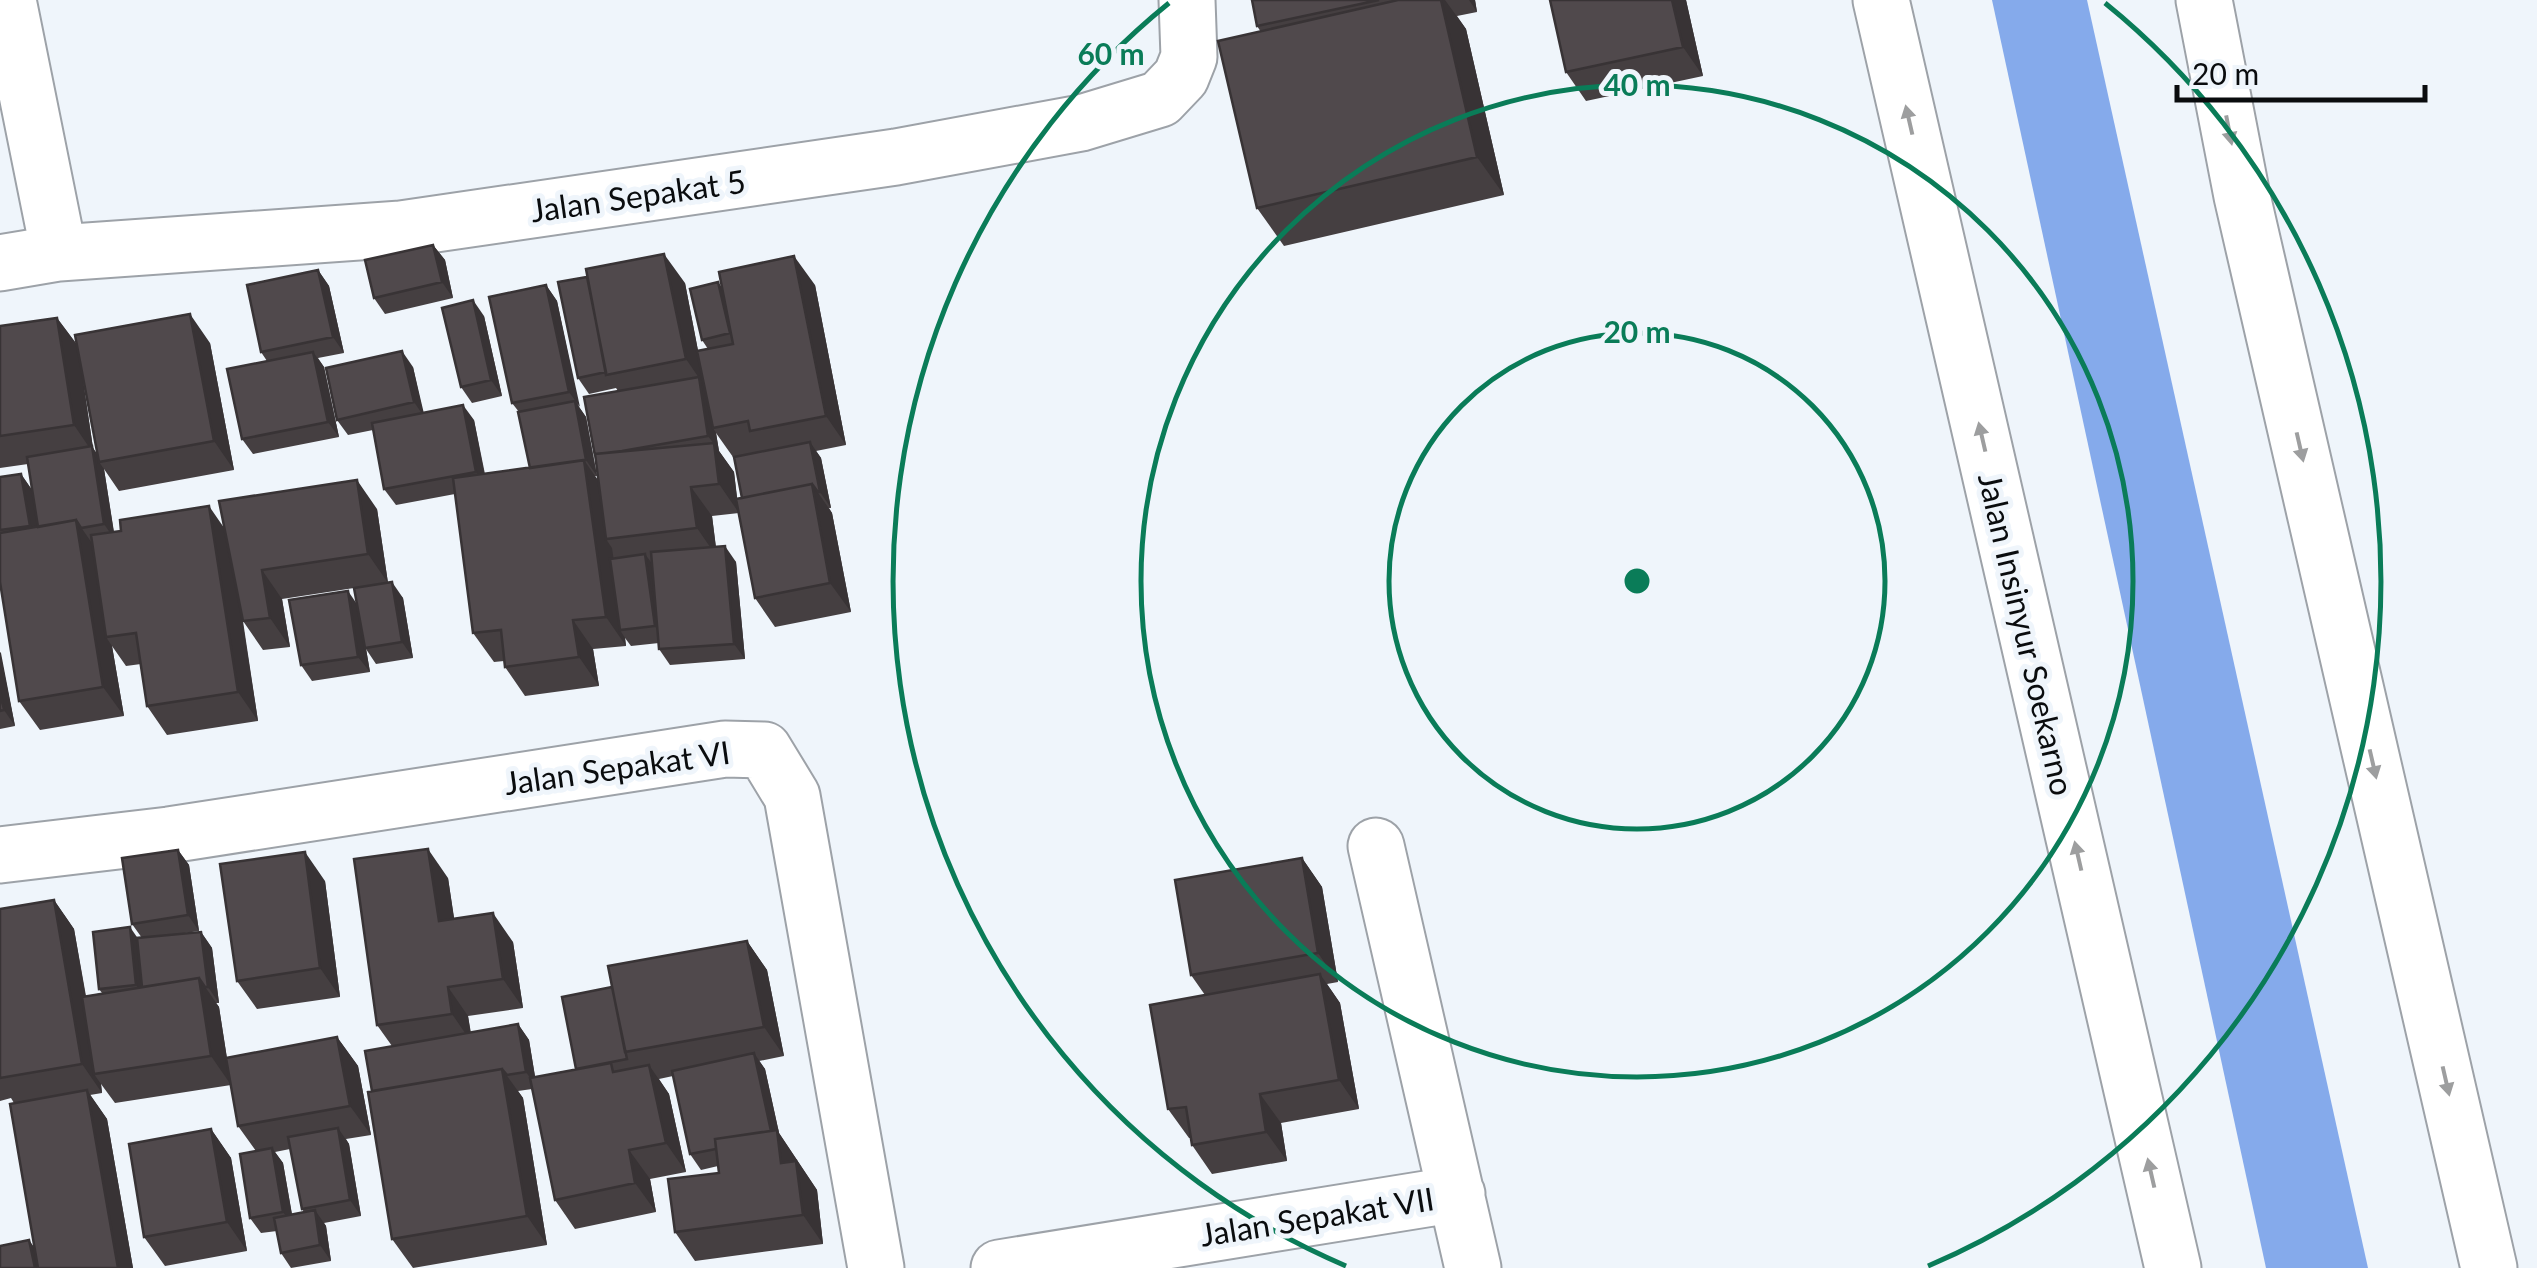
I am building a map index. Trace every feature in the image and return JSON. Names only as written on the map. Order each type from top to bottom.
[{"type":"street","points":[[8,0],[59,253]]},
{"type":"street","name":"Jalan Sepakat 5","points":[[0,263],[59,253],[401,230],[896,158],[1081,123],[1160,100],[1182,78],[1190,57],[1187,0]]},
{"type":"street","name":"Jalan Insinyur Soekarno","points":[[1882,0],[2173,1268]]},
{"type":"street","points":[[2204,0],[2242,196],[2489,1268]]},
{"type":"street","name":"Jalan Sepakat VI","points":[[0,855],[169,834],[725,749],[764,750],[792,796],[876,1268]]},
{"type":"street","points":[[1376,846],[1473,1268]]},
{"type":"street","name":"Jalan Sepakat VII","points":[[999,1268],[1458,1194]]},
{"type":"water","points":[[1992,0],[2087,0],[2368,1268],[2266,1268]]},
{"type":"building","points":[[1252,0],[1379,0],[1257,26]]},
{"type":"building","points":[[1398,0],[1441,0],[1477,157],[1257,208],[1218,41]]},
{"type":"building","points":[[1550,0],[1672,0],[1683,47],[1566,72]]},
{"type":"building","points":[[433,245],[442,282],[374,298],[365,260]]},
{"type":"building","points":[[664,254],[686,359],[606,375],[586,269]]},
{"type":"building","points":[[794,256],[826,416],[750,431],[748,421],[713,428],[697,351],[733,344],[719,272]]},
{"type":"building","points":[[318,270],[333,337],[261,352],[247,285]]},
{"type":"building","points":[[587,277],[606,372],[578,378],[558,282]]},
{"type":"building","points":[[718,282],[730,333],[702,340],[690,289]]},
{"type":"building","points":[[546,285],[569,392],[512,403],[489,297]]},
{"type":"building","points":[[473,300],[491,380],[461,387],[442,308]]},
{"type":"building","points":[[190,314],[214,441],[99,462],[75,335]]},
{"type":"building","points":[[57,318],[74,425],[0,436],[0,326]]},
{"type":"building","points":[[402,351],[414,402],[337,420],[326,368]]},
{"type":"building","points":[[313,352],[328,422],[242,439],[227,369]]},
{"type":"building","points":[[699,377],[708,436],[595,456],[584,397]]},
{"type":"building","points":[[575,401],[586,460],[530,468],[518,412]]},
{"type":"building","points":[[463,405],[476,472],[384,489],[372,423]]},
{"type":"building","points":[[810,442],[820,492],[812,484],[742,498],[734,457]]},
{"type":"building","points":[[714,443],[719,484],[691,487],[697,528],[606,539],[595,454]]},
{"type":"building","points":[[92,446],[104,524],[81,528],[76,520],[38,527],[27,457]]},
{"type":"building","points":[[584,460],[606,617],[573,620],[579,657],[505,667],[501,630],[473,633],[453,478]]},
{"type":"building","points":[[21,474],[30,526],[0,530],[0,477]]},
{"type":"building","points":[[357,480],[368,554],[262,570],[270,618],[243,621],[219,501]]},
{"type":"building","points":[[812,484],[830,583],[755,598],[736,499]]},
{"type":"building","points":[[209,506],[238,692],[147,706],[136,633],[106,637],[91,535],[121,531],[120,520]]},
{"type":"building","points":[[76,520],[103,687],[19,701],[0,582],[0,533]]},
{"type":"building","points":[[725,546],[734,644],[659,649],[651,552]]},
{"type":"building","points":[[645,554],[655,626],[620,630],[610,559]]},
{"type":"building","points":[[392,582],[402,642],[365,648],[354,588]]},
{"type":"building","points":[[348,591],[358,657],[301,665],[289,600]]},
{"type":"building","points":[[428,849],[439,921],[493,913],[503,979],[448,987],[452,1014],[377,1025],[354,859]]},
{"type":"building","points":[[178,850],[188,915],[132,924],[122,858]]},
{"type":"building","points":[[305,852],[320,968],[237,981],[220,864]]},
{"type":"building","points":[[1302,858],[1318,953],[1191,975],[1175,880]]},
{"type":"building","points":[[54,900],[82,1064],[0,1078],[0,909]]},
{"type":"building","points":[[130,927],[136,985],[99,989],[93,932]]},
{"type":"building","points":[[201,932],[208,987],[199,978],[142,987],[137,938]]},
{"type":"building","points":[[747,941],[764,1027],[625,1052],[608,966]]},
{"type":"building","points":[[1320,974],[1339,1080],[1260,1094],[1266,1132],[1192,1145],[1186,1107],[1168,1109],[1150,1005]]},
{"type":"building","points":[[199,978],[211,1056],[94,1074],[82,997]]},
{"type":"building","points":[[612,987],[627,1059],[576,1069],[562,997]]},
{"type":"building","points":[[518,1024],[526,1072],[507,1075],[502,1069],[372,1091],[365,1051]]},
{"type":"building","points":[[337,1037],[350,1106],[238,1126],[226,1058]]},
{"type":"building","points":[[754,1053],[771,1131],[715,1139],[716,1149],[690,1154],[672,1071]]},
{"type":"building","points":[[611,1063],[613,1072],[649,1065],[666,1143],[629,1150],[635,1183],[555,1200],[530,1078]]},
{"type":"building","points":[[502,1069],[527,1216],[392,1239],[368,1092]]},
{"type":"building","points":[[87,1090],[118,1268],[38,1268],[10,1104]]},
{"type":"building","points":[[338,1128],[350,1200],[302,1209],[288,1137]]},
{"type":"building","points":[[211,1129],[227,1222],[144,1237],[129,1144]]},
{"type":"building","points":[[777,1130],[781,1163],[796,1161],[803,1215],[675,1232],[668,1179],[719,1173],[715,1139]]},
{"type":"building","points":[[272,1148],[283,1212],[250,1218],[240,1154]]},
{"type":"building","points":[[315,1210],[320,1245],[281,1253],[274,1218]]},
{"type":"building","points":[[29,1240],[35,1268],[0,1268],[0,1246]]}]
